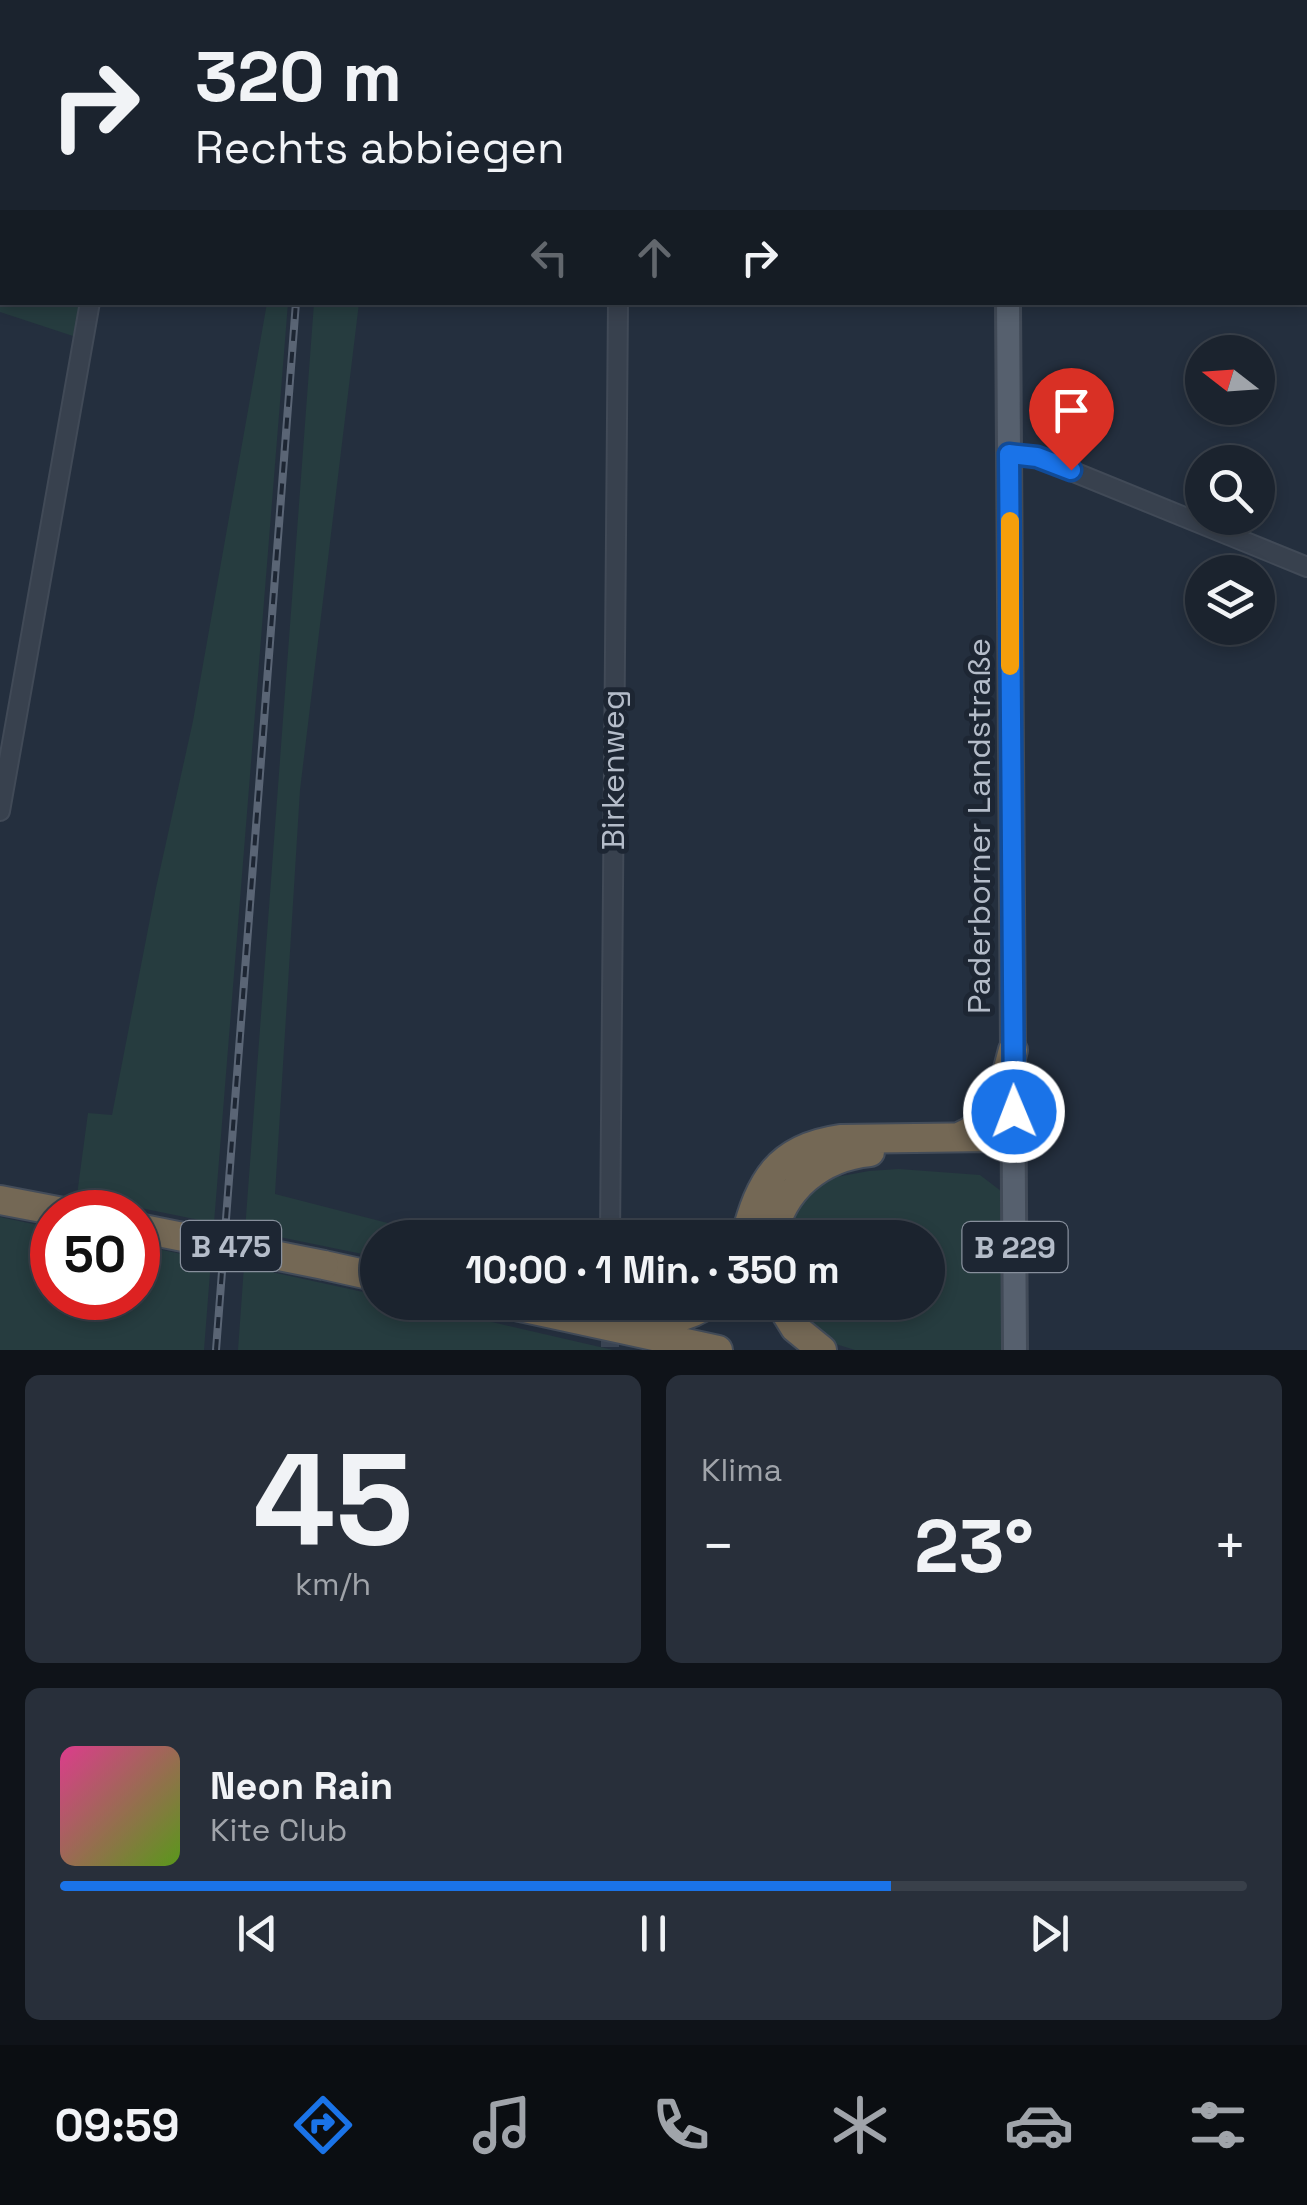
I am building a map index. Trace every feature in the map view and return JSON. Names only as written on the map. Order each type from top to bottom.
[{"type":"highway","points":[[959,1137],[974,1131],[992,1111],[1013,1050]]},
{"type":"highway","points":[[750,1220],[764,1184],[786,1160],[808,1148],[840,1140],[990,1136],[1014,1144]]},
{"type":"highway","points":[[778,1220],[795,1188],[812,1172],[834,1160],[870,1152],[995,1152],[1014,1144]]},
{"type":"highway","points":[[0,1200],[30,1206]]},
{"type":"highway","name":"B 475","points":[[160,1232],[360,1273]]},
{"type":"highway","points":[[597,1320],[718,1350]]},
{"type":"highway","points":[[790,1320],[822,1350]]},
{"type":"main road","name":"Paderborner Landstraße","points":[[1008,305],[1016,1350]]},
{"type":"street","points":[[0,811],[89,305]]},
{"type":"street","name":"Birkenweg","points":[[610,1220],[618,305]]},
{"type":"street","points":[[1009,454],[1037,457],[1307,567]]},
{"type":"green space","points":[[0,305],[81,305],[73,336],[0,312]]},
{"type":"green space","points":[[267,305],[288,305],[214,1223],[160,1212],[160,1190],[78,1190],[88,1113],[112,1115],[193,721]]},
{"type":"green space","points":[[314,305],[359,305],[300,790],[275,1194],[376,1220],[360,1220],[360,1254],[245,1230]]},
{"type":"green space","points":[[899,1169],[980,1175],[1001,1191],[1002,1350],[855,1350],[826,1341],[804,1322],[945,1320],[945,1220],[789,1220],[795,1203],[820,1180]]},
{"type":"green space","points":[[0,1217],[30,1223],[30,1320],[160,1320],[160,1250],[211,1260],[204,1350],[0,1350]]},
{"type":"green space","points":[[244,1266],[360,1291],[360,1320],[483,1320],[613,1350],[238,1350]]},
{"type":"tunnel","points":[[610,1320],[610,1350]]},
{"type":"railway","points":[[216,1350],[296,305]]},
{"type":"slow traffic","points":[[1010,521],[1010,666]]},
{"type":"route","points":[[1014,1112],[1009,454],[1037,457],[1071,470]]}]
